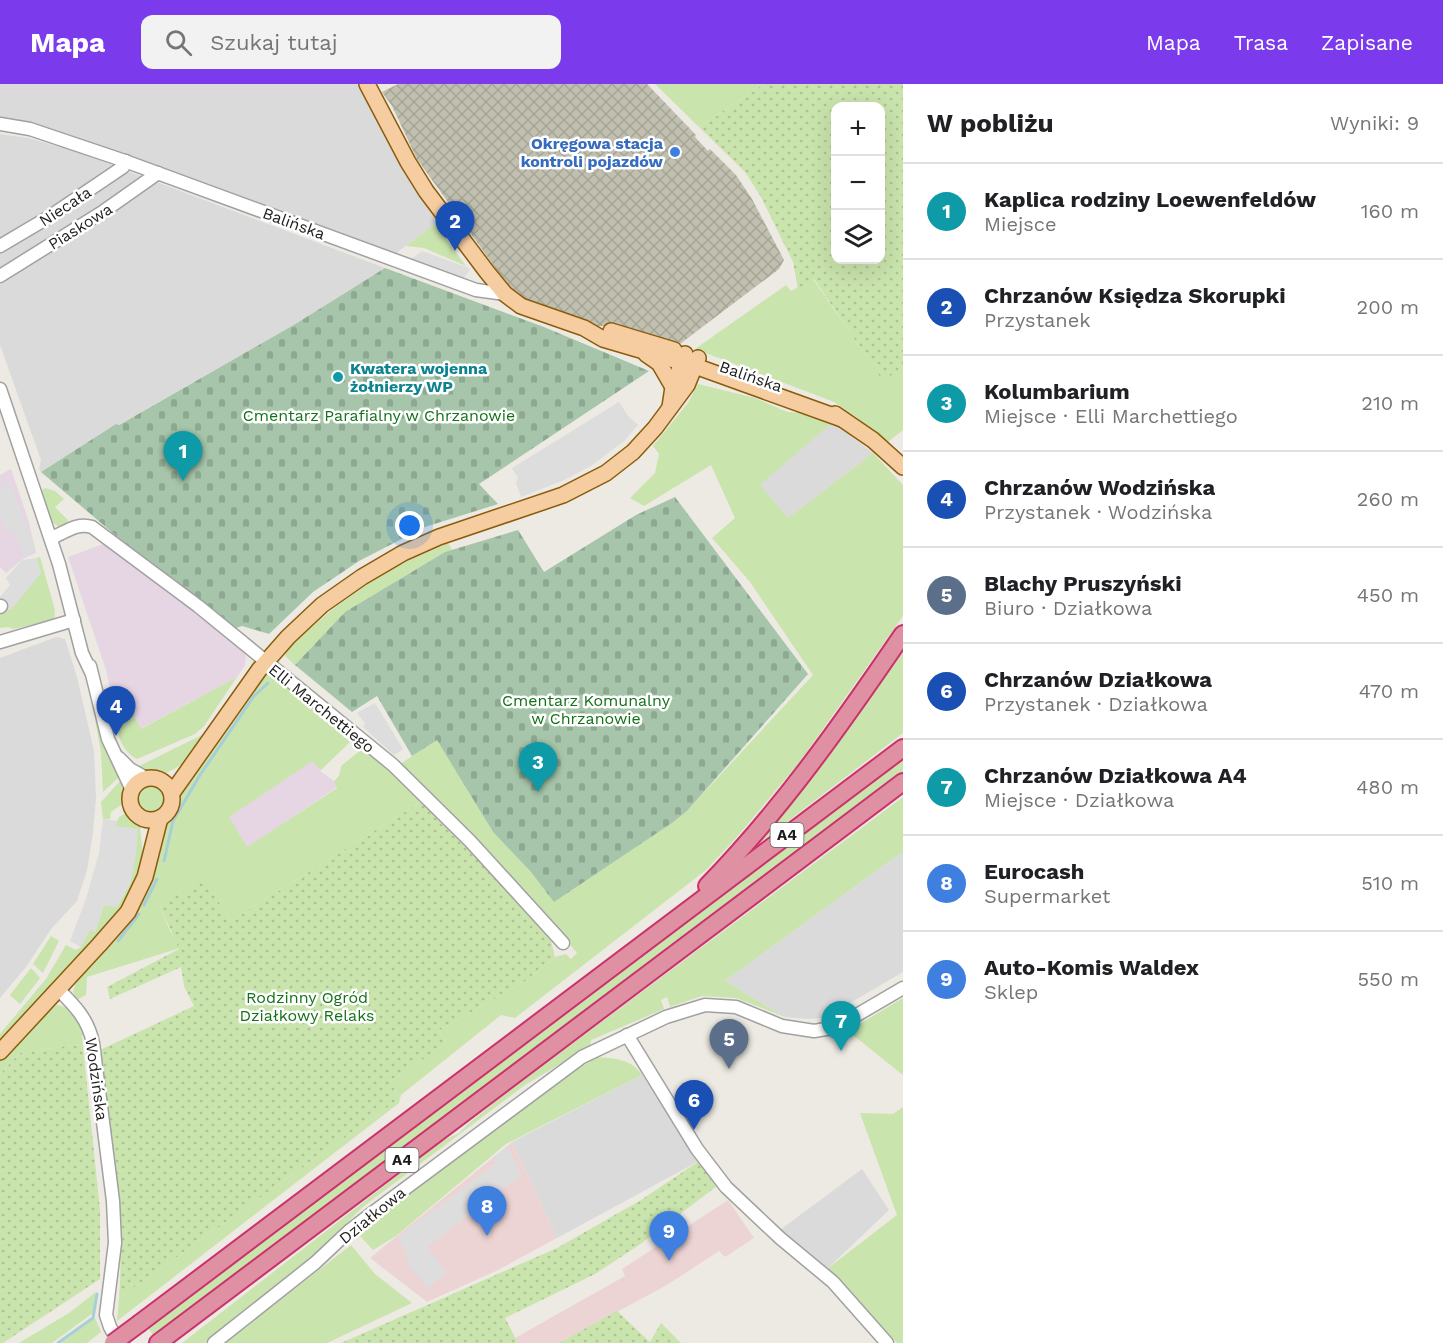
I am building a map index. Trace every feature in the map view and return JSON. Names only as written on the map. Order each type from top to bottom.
[{"type":"highway","points":[[671,923],[776,810],[827,743],[903,634]]},
{"type":"highway","name":"A4","points":[[113,1343],[903,748]]},
{"type":"highway","name":"A4","points":[[158,1343],[903,782]]},
{"type":"main road","points":[[367,84],[408,162],[447,220],[505,294]]},
{"type":"main road","name":"Balińska","points":[[505,294],[528,310],[584,328],[608,331],[685,367]]},
{"type":"main road","name":"Balińska","points":[[584,328],[603,339],[842,419],[873,440],[903,467]]},
{"type":"main road","points":[[638,350],[659,363],[685,367]]},
{"type":"main road","points":[[172,793],[266,661],[322,605],[387,561],[439,537],[563,495],[606,473],[644,441],[687,385],[685,367]]},
{"type":"main road","points":[[670,407],[685,367]]},
{"type":"main road","points":[[153,779],[168,786],[172,793],[172,802],[169,810],[152,818],[137,814],[132,807],[130,798],[132,790],[138,783],[153,779],[197,758]]},
{"type":"main road","points":[[0,1052],[128,912],[143,884],[152,855],[152,818]]},
{"type":"street","name":"Balińska","points":[[0,124],[30,129],[126,161],[469,287],[505,294]]},
{"type":"street","name":"Niecała","points":[[0,246],[49,217],[123,167],[126,161]]},
{"type":"street","name":"Piaskowa","points":[[0,276],[104,211],[158,173]]},
{"type":"street","points":[[469,287],[483,281],[484,268]]},
{"type":"street","points":[[0,391],[51,538],[82,653],[91,672],[108,739],[132,790]]},
{"type":"street","name":"Elli Marchettiego","points":[[51,538],[76,525],[92,527],[174,587],[393,765],[504,877],[563,943]]},
{"type":"street","points":[[0,642],[74,620]]},
{"type":"street","points":[[114,753],[130,769],[153,779]]},
{"type":"street","name":"Działkowa","points":[[214,1343],[315,1263],[349,1231],[582,1057],[666,1017],[705,1005],[736,1007],[782,1026],[814,1031],[832,1028],[845,1022],[903,988]]},
{"type":"street","name":"Wodzińska","points":[[58,989],[82,1014],[90,1030],[93,1044],[113,1201],[115,1243],[106,1315],[119,1343]]},
{"type":"street","points":[[627,1035],[676,1118],[726,1187],[771,1230],[833,1282],[887,1343]]},
{"type":"shaded area","points":[[0,84],[357,84],[399,161],[438,222],[391,257],[0,118]]},
{"type":"shaded area","points":[[398,84],[647,84],[696,135],[695,137],[708,151],[710,149],[736,175],[752,199],[784,260],[779,269],[680,344],[610,326],[582,326],[531,307],[532,302],[514,293],[507,284],[417,159],[392,106],[382,92]]},
{"type":"shaded area","points":[[0,134],[28,138],[77,152],[385,268],[297,323],[118,425],[116,424],[41,472],[39,469],[41,460],[0,345]]},
{"type":"shaded area","points":[[422,251],[470,270],[462,280],[410,260]]},
{"type":"shaded area","points":[[619,402],[628,416],[638,425],[624,441],[591,466],[564,480],[521,497],[516,483],[518,478],[512,468]]},
{"type":"shaded area","points":[[833,422],[873,453],[788,518],[759,485]]},
{"type":"shaded area","points":[[11,469],[28,519],[36,553],[23,559],[6,573],[0,567],[0,475]]},
{"type":"shaded area","points":[[10,483],[36,550],[23,555],[13,529],[6,532],[0,516],[0,487]]},
{"type":"shaded area","points":[[106,543],[188,606],[245,654],[246,659],[237,677],[140,729],[134,716],[117,720],[106,670],[68,557]]},
{"type":"shaded area","points":[[36,558],[41,573],[11,610],[1,606],[0,597],[10,585],[6,578],[22,560]]},
{"type":"shaded area","points":[[56,637],[65,639],[77,677],[94,751],[96,797],[93,833],[87,870],[77,901],[51,929],[26,967],[0,998],[0,658]]},
{"type":"shaded area","points":[[375,703],[403,749],[394,755],[363,727],[365,723],[357,713]]},
{"type":"shaded area","points":[[313,760],[320,771],[334,781],[337,787],[247,848],[228,817]]},
{"type":"shaded area","points":[[103,819],[117,821],[116,826],[138,829],[136,852],[130,884],[117,907],[104,905],[95,932],[90,929],[81,947],[70,941],[86,899],[99,853]]},
{"type":"shaded area","points":[[903,854],[903,972],[838,1010],[821,1018],[808,1019],[785,1017],[725,981],[898,855]]},
{"type":"shaded area","points":[[642,1075],[699,1161],[557,1238],[512,1142]]},
{"type":"shaded area","points":[[512,1142],[557,1238],[496,1271],[427,1302],[370,1258]]},
{"type":"shaded area","points":[[508,1146],[521,1175],[427,1247],[446,1273],[428,1288],[406,1262],[409,1258],[398,1237],[496,1163],[492,1158]]},
{"type":"shaded area","points":[[862,1169],[889,1210],[827,1269],[780,1230]]},
{"type":"shaded area","points":[[728,1200],[754,1238],[725,1257],[719,1251],[667,1285],[559,1343],[518,1343],[515,1338],[625,1276],[622,1269]]},
{"type":"green space","points":[[655,84],[764,84],[699,127]]},
{"type":"green space","points":[[764,84],[903,84],[903,367],[883,381],[814,279],[798,289],[793,262],[761,197],[745,172],[699,127]]},
{"type":"green space","points":[[438,222],[448,242],[466,266],[424,248],[406,246]]},
{"type":"green space","name":"Cmentarz Parafialny w Chrzanowie","points":[[385,268],[544,327],[649,371],[479,484],[498,504],[425,527],[359,561],[313,592],[269,634],[242,626],[236,628],[114,534],[41,472],[116,424],[119,425],[297,323]]},
{"type":"green space","points":[[813,279],[883,380],[903,367],[903,430],[888,442],[834,402],[695,349],[786,285],[791,291]]},
{"type":"green space","points":[[698,384],[755,398],[787,412],[804,413],[833,422],[760,485],[788,518],[873,453],[903,485],[903,616],[799,763],[706,870],[515,1018],[501,1015],[401,1095],[399,1103],[117,1321],[119,1298],[399,1099],[391,1081],[447,1043],[438,1031],[524,982],[555,957],[566,954],[571,959],[577,953],[538,907],[399,765],[437,739],[493,832],[555,901],[687,811],[813,675],[750,582],[712,538],[735,518],[711,465],[644,506],[630,498],[655,473],[659,454],[653,446],[688,403]]},
{"type":"green space","points":[[45,488],[55,491],[64,499],[55,507],[68,520],[66,525],[59,527],[52,522],[41,491]]},
{"type":"green space","name":"Cmentarz Komunalny w Chrzanowie","points":[[675,497],[808,674],[687,811],[554,902],[531,872],[493,832],[437,740],[412,756],[377,696],[352,712],[295,665],[345,612],[445,552],[518,530],[544,572],[636,515]]},
{"type":"green space","points":[[448,543],[452,550],[345,612],[295,665],[285,656],[293,643],[359,591],[400,565]]},
{"type":"green space","points":[[40,557],[55,610],[54,620],[13,629],[0,628],[0,615],[41,573],[36,558]]},
{"type":"green space","points":[[903,642],[903,733],[749,851],[814,774]]},
{"type":"green space","points":[[254,658],[253,669],[215,726],[191,755],[179,766],[160,774],[137,767],[204,734],[251,667]]},
{"type":"green space","points":[[271,674],[350,742],[320,771],[313,761],[229,817],[247,847],[337,788],[334,781],[339,776],[341,766],[362,749],[386,767],[422,801],[231,921],[205,882],[159,904],[180,948],[87,977],[86,995],[77,1000],[73,992],[77,979],[111,944],[129,921],[163,825],[175,810],[178,794],[260,677]]},
{"type":"green space","points":[[237,677],[204,726],[195,734],[137,759],[124,748],[119,737],[117,720],[134,716],[141,729]]},
{"type":"green space","points":[[95,719],[99,720],[105,747],[118,773],[118,778],[103,792],[101,753]]},
{"type":"green space","points":[[903,756],[903,776],[156,1339],[146,1325]]},
{"type":"green space","points":[[120,781],[124,785],[125,802],[111,812],[110,819],[103,819],[101,802]]},
{"type":"green space","points":[[152,784],[162,788],[166,798],[162,808],[152,812],[142,808],[138,798],[142,788]]},
{"type":"green space","points":[[903,797],[903,854],[898,855],[725,981],[785,1017],[736,998],[702,996],[670,1007],[667,997],[661,1000],[664,1009],[591,1040],[590,1046],[525,1085],[364,1206],[315,1254],[205,1343],[182,1343],[442,1141],[459,1133],[509,1091]]},
{"type":"green space","name":"Rodzinny Ogród Działkowy Relaks","points":[[422,801],[537,921],[550,937],[555,957],[524,982],[438,1031],[447,1043],[391,1081],[399,1099],[119,1298],[121,1267],[118,1204],[100,1050],[194,1006],[184,986],[181,967],[110,999],[107,987],[179,949],[159,904],[205,881],[231,921]]},
{"type":"green space","points":[[129,814],[140,827],[143,857],[138,877],[117,917],[0,1044],[0,1034],[46,979],[66,945],[76,950],[81,947],[90,929],[95,932],[104,905],[117,906],[130,884],[136,852],[115,826],[119,817]]},
{"type":"green space","points":[[51,936],[59,941],[43,973],[33,964]]},
{"type":"green space","points":[[31,968],[40,978],[20,1004],[10,995]]},
{"type":"green space","points":[[903,998],[903,1075],[848,1031]]},
{"type":"green space","points":[[56,1005],[67,1008],[77,1019],[85,1034],[82,1036],[83,1046],[73,1045],[20,1053],[0,1074],[0,1059]]},
{"type":"green space","points":[[73,1045],[83,1046],[100,1210],[100,1279],[0,1343],[0,1074],[20,1053]]},
{"type":"green space","points":[[597,1057],[628,1063],[642,1075],[506,1144],[396,1236],[373,1250],[360,1236],[360,1230],[540,1093]]},
{"type":"green space","points":[[903,1107],[903,1343],[897,1343],[827,1269],[897,1215],[860,1113],[893,1114]]},
{"type":"green space","points":[[699,1161],[717,1186],[639,1245],[595,1274],[505,1318],[518,1343],[341,1343],[557,1248],[641,1200]]},
{"type":"green space","points":[[351,1245],[375,1274],[412,1303],[327,1343],[225,1343]]},
{"type":"green space","points":[[96,1292],[93,1313],[52,1343],[19,1343],[69,1313]]},
{"type":"green space","points":[[617,1311],[650,1342],[661,1323],[681,1343],[559,1343]]},
{"type":"green space","points":[[95,1318],[101,1332],[87,1343],[61,1343]]},
{"type":"waterway","points":[[164,861],[173,821],[200,775],[254,696],[268,683]]},
{"type":"waterway","points":[[144,905],[157,879]]},
{"type":"waterway","points":[[118,941],[139,914]]},
{"type":"waterway","points":[[58,1343],[93,1318],[97,1294]]},
{"type":"place","name":"Okręgowa stacja kontroli pojazdów","points":[[675,152]]},
{"type":"place","name":"Chrzanów Księdza Skorupki","points":[[455,251]]},
{"type":"place","name":"Kwatera wojenna żołnierzy WP","points":[[338,377]]},
{"type":"place","name":"Kaplica rodziny Loewenfeldów","points":[[183,481]]},
{"type":"place","name":"Chrzanów Wodzińska","points":[[116,736]]},
{"type":"place","name":"Kolumbarium","points":[[538,792]]},
{"type":"place","name":"Chrzanów Działkowa A4","points":[[841,1051]]},
{"type":"place","name":"Blachy Pruszyński","points":[[729,1069]]},
{"type":"place","name":"Chrzanów Działkowa","points":[[694,1130]]},
{"type":"place","name":"Eurocash","points":[[487,1236]]},
{"type":"place","name":"Auto-Komis Waldex","points":[[669,1261]]}]
